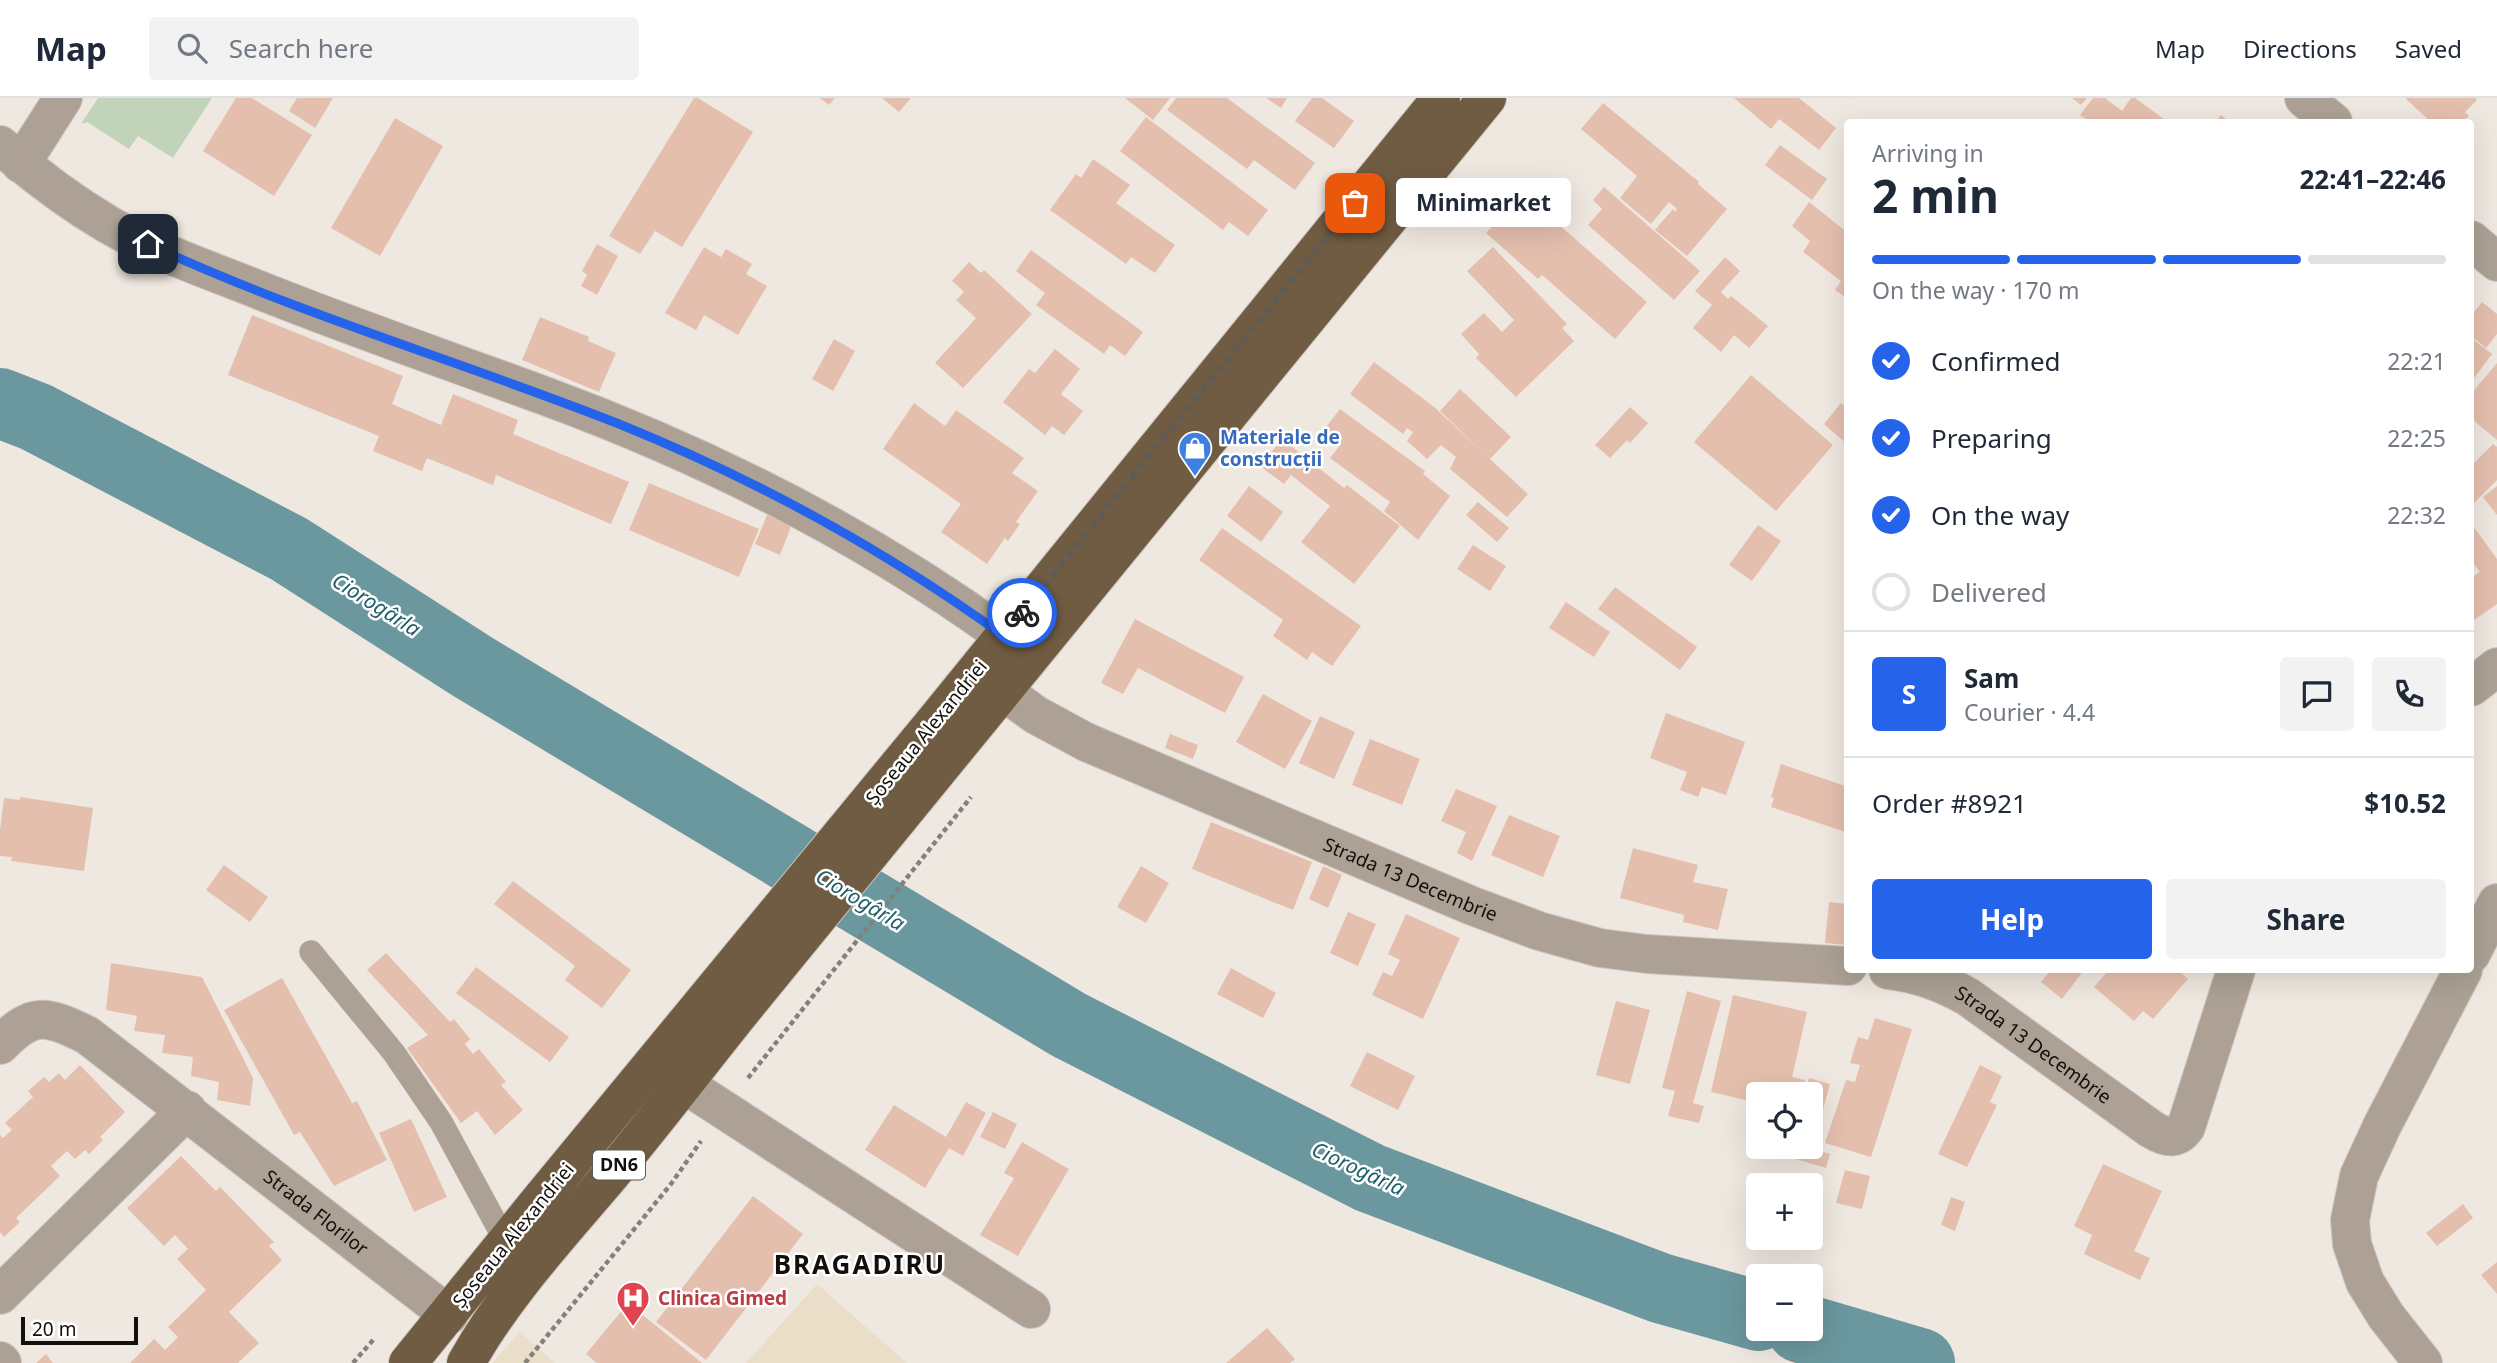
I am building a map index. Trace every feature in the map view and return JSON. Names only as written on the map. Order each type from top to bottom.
[{"type":"highway","name":"Șoseaua Alexandriei","points":[[466,1363],[488,1325],[516,1287],[631,1150],[748,1003],[951,729],[1004,636],[1441,98]]},
{"type":"highway","name":"Șoseaua Alexandriei","points":[[408,1363],[708,997],[951,729],[1003,691],[1487,98]]},
{"type":"street","points":[[63,98],[11,155],[65,198],[111,226],[287,301],[608,420],[700,459],[838,528],[949,597],[1004,636]]},
{"type":"street","points":[[2304,98],[2329,119]]},
{"type":"street","points":[[2474,243],[2497,262]]},
{"type":"street","points":[[2474,685],[2497,667]]},
{"type":"street","name":"Strada 13 Decembrie","points":[[1003,691],[1036,715],[1086,742],[1470,905],[1539,931],[1600,948],[1647,954],[1844,966]]},
{"type":"street","points":[[2474,948],[2497,903]]},
{"type":"street","name":"Strada 13 Decembrie","points":[[1905,973],[1927,977],[1949,986],[2151,1129],[2163,1136],[2173,1137],[2181,1135],[2186,1127],[2235,973]]},
{"type":"street","points":[[2423,1363],[2386,1316],[2364,1282],[2352,1244],[2350,1220],[2359,1176],[2461,973]]},
{"type":"street","name":"Strada Florilor","points":[[0,1045],[30,1020],[53,1020],[87,1035],[449,1315]]},
{"type":"street","points":[[684,1084],[1031,1308]]},
{"type":"street","points":[[0,1295],[187,1110]]},
{"type":"lane","points":[[311,952],[394,1053],[440,1122],[506,1242]]},
{"type":"path","points":[[525,1363],[671,1184],[783,1034],[978,789]]},
{"type":"shaded area","points":[[817,1284],[907,1363],[746,1363]]},
{"type":"shaded area","points":[[520,1332],[555,1363],[492,1363]]},
{"type":"green space","points":[[98,98],[212,98],[173,158],[138,136],[129,149],[87,122],[81,124]]},
{"type":"building","points":[[236,98],[252,98],[312,135],[274,196],[203,151]]},
{"type":"building","points":[[297,98],[333,98],[315,128],[289,111]]},
{"type":"building","points":[[694,98],[753,132],[682,247],[655,231],[640,254],[609,236]]},
{"type":"building","points":[[820,98],[835,98],[829,105]]},
{"type":"building","points":[[882,98],[911,98],[899,112]]},
{"type":"building","points":[[1125,98],[1170,98],[1153,120]]},
{"type":"building","points":[[1176,98],[1227,98],[1315,163],[1295,190],[1254,160],[1247,169],[1167,110]]},
{"type":"building","points":[[1266,98],[1287,98],[1281,108]]},
{"type":"building","points":[[1312,98],[1322,98],[1354,121],[1334,148],[1295,121]]},
{"type":"building","points":[[1734,98],[1799,98],[1836,128],[1819,150],[1779,119],[1771,129]]},
{"type":"building","points":[[2072,98],[2087,98],[2081,105]]},
{"type":"building","points":[[2093,98],[2105,98],[2122,111],[2131,98],[2135,98],[2164,119],[2086,119],[2080,115]]},
{"type":"building","points":[[2406,99],[2477,100],[2465,112],[2469,116],[2466,119],[2428,119]]},
{"type":"building","points":[[1603,103],[1699,182],[1698,184],[1727,209],[1687,256],[1655,230],[1673,209],[1675,212],[1677,209],[1669,202],[1651,224],[1620,198],[1637,176],[1581,129]]},
{"type":"building","points":[[1146,117],[1268,210],[1248,236],[1229,222],[1223,230],[1120,151]]},
{"type":"building","points":[[395,118],[443,146],[380,256],[331,228]]},
{"type":"building","points":[[1780,145],[1827,179],[1812,200],[1765,165]]},
{"type":"building","points":[[1093,159],[1130,185],[1116,203],[1175,245],[1155,273],[1131,257],[1126,264],[1050,210],[1076,174],[1081,178]]},
{"type":"building","points":[[1604,187],[1700,271],[1674,300],[1588,225],[1602,209],[1593,200]]},
{"type":"building","points":[[1523,193],[1647,302],[1615,339],[1542,275],[1538,279],[1486,233]]},
{"type":"building","points":[[1809,202],[1844,230],[1844,296],[1835,290],[1841,281],[1803,252],[1810,241],[1792,226]]},
{"type":"building","points":[[597,244],[618,256],[597,295],[581,286],[587,275],[582,271]]},
{"type":"building","points":[[704,247],[721,257],[726,249],[752,264],[746,274],[767,286],[738,335],[704,315],[696,330],[665,313]]},
{"type":"building","points":[[1493,247],[1567,324],[1562,328],[1574,341],[1516,397],[1476,358],[1479,354],[1461,334],[1484,313],[1502,332],[1514,320],[1467,271]]},
{"type":"building","points":[[1031,250],[1143,332],[1125,356],[1110,345],[1104,354],[1036,305],[1045,293],[1016,271]]},
{"type":"building","points":[[1725,257],[1740,271],[1721,292],[1728,299],[1731,296],[1768,326],[1749,348],[1734,335],[1721,352],[1693,328],[1712,305],[1695,291]]},
{"type":"building","points":[[969,262],[981,273],[984,270],[1032,314],[963,388],[935,363],[976,318],[956,300],[964,292],[952,281]]},
{"type":"building","points":[[2482,302],[2497,314],[2497,334],[2486,348],[2474,338],[2474,312]]},
{"type":"building","points":[[252,315],[403,376],[392,404],[441,425],[453,394],[518,420],[513,434],[629,482],[611,524],[496,475],[493,485],[427,458],[422,471],[373,451],[379,436],[228,375]]},
{"type":"building","points":[[540,317],[589,337],[588,341],[616,353],[599,392],[522,360]]},
{"type":"building","points":[[834,339],[855,351],[833,391],[812,379]]},
{"type":"building","points":[[2474,340],[2492,354],[2474,378]]},
{"type":"building","points":[[1055,349],[1080,369],[1061,394],[1083,411],[1064,435],[1052,426],[1045,435],[1003,402],[1029,369],[1035,373]]},
{"type":"building","points":[[1374,362],[1433,406],[1486,455],[1440,411],[1460,389],[1511,437],[1490,459],[1528,494],[1507,517],[1450,469],[1456,457],[1441,445],[1427,459],[1407,441],[1413,432],[1407,428],[1403,434],[1350,394]]},
{"type":"building","points":[[2497,363],[2497,440],[2474,421],[2474,390]]},
{"type":"building","points":[[1751,375],[1833,445],[1776,511],[1694,442]]},
{"type":"building","points":[[914,403],[945,426],[956,410],[1024,458],[1012,473],[1038,491],[1016,522],[1020,524],[1008,541],[1005,538],[987,564],[941,532],[961,504],[883,449]]},
{"type":"building","points":[[1841,403],[1844,406],[1844,442],[1824,424]]},
{"type":"building","points":[[1630,407],[1648,423],[1630,443],[1627,440],[1610,458],[1595,445]]},
{"type":"building","points":[[1340,409],[1425,471],[1423,474],[1450,496],[1418,540],[1384,511],[1390,502],[1330,458],[1341,444],[1323,431]]},
{"type":"building","points":[[1282,439],[1344,488],[1347,485],[1400,526],[1354,584],[1301,542],[1330,506],[1291,475],[1284,484],[1260,466]]},
{"type":"building","points":[[2493,444],[2497,447],[2497,480],[2474,503],[2474,463]]},
{"type":"building","points":[[649,483],[759,529],[739,577],[629,530]]},
{"type":"building","points":[[1249,486],[1283,512],[1261,542],[1227,516]]},
{"type":"building","points":[[2497,486],[2497,515],[2483,497]]},
{"type":"building","points":[[1478,502],[1509,528],[1497,542],[1466,515]]},
{"type":"building","points":[[767,515],[792,524],[780,555],[755,544]]},
{"type":"building","points":[[1758,525],[1781,541],[1752,581],[1729,565]]},
{"type":"building","points":[[2474,527],[2497,559],[2497,604],[2474,620],[2474,576],[2480,572],[2474,564]]},
{"type":"building","points":[[1222,528],[1361,626],[1332,666],[1312,652],[1307,660],[1273,636],[1283,620],[1199,560]]},
{"type":"building","points":[[1473,545],[1506,566],[1490,591],[1457,569]]},
{"type":"building","points":[[1615,587],[1697,647],[1680,670],[1598,609]]},
{"type":"building","points":[[1566,602],[1610,632],[1594,657],[1549,628]]},
{"type":"building","points":[[1135,619],[1244,677],[1225,713],[1138,668],[1123,694],[1101,683]]},
{"type":"building","points":[[1263,694],[1312,721],[1285,769],[1236,742]]},
{"type":"building","points":[[1666,713],[1745,742],[1726,795],[1702,787],[1698,797],[1680,790],[1687,772],[1650,758]]},
{"type":"building","points":[[1320,716],[1355,732],[1334,779],[1299,763]]},
{"type":"building","points":[[1170,734],[1198,745],[1193,759],[1165,748]]},
{"type":"building","points":[[1370,739],[1420,759],[1402,805],[1352,785]]},
{"type":"building","points":[[1781,764],[1844,786],[1844,832],[1771,807],[1774,798],[1771,797]]},
{"type":"building","points":[[1456,789],[1497,806],[1472,861],[1457,853],[1466,832],[1441,821]]},
{"type":"building","points":[[20,797],[93,808],[84,871],[11,861],[12,857],[0,856],[4,798],[20,800]]},
{"type":"building","points":[[1509,815],[1560,836],[1543,877],[1491,855]]},
{"type":"building","points":[[1211,822],[1312,862],[1293,910],[1192,869]]},
{"type":"building","points":[[1633,848],[1698,865],[1693,882],[1728,889],[1718,930],[1683,922],[1684,915],[1620,898]]},
{"type":"building","points":[[224,865],[268,897],[250,922],[206,890]]},
{"type":"building","points":[[1141,866],[1169,883],[1146,923],[1117,907]]},
{"type":"building","points":[[1323,866],[1342,875],[1328,908],[1309,899]]},
{"type":"building","points":[[513,881],[631,970],[602,1008],[565,980],[575,966],[494,904]]},
{"type":"building","points":[[1829,902],[1844,904],[1844,945],[1825,943]]},
{"type":"building","points":[[1348,912],[1376,924],[1358,966],[1330,953]]},
{"type":"building","points":[[1406,914],[1460,938],[1423,1019],[1372,995],[1383,972],[1392,976],[1400,960],[1388,954]]},
{"type":"building","points":[[386,953],[450,1022],[454,1019],[470,1039],[465,1044],[473,1054],[479,1049],[506,1082],[501,1085],[523,1110],[495,1135],[477,1111],[461,1123],[407,1048],[428,1035],[367,970]]},
{"type":"building","points":[[111,963],[202,977],[253,1078],[250,1106],[217,1100],[219,1082],[191,1076],[193,1057],[162,1053],[165,1035],[134,1031],[137,1016],[106,1010]]},
{"type":"building","points":[[476,967],[569,1037],[550,1062],[456,993]]},
{"type":"building","points":[[1231,968],[1276,993],[1263,1018],[1217,994]]},
{"type":"building","points":[[2048,973],[2082,973],[2062,999],[2041,982]]},
{"type":"building","points":[[2106,973],[2181,973],[2188,979],[2153,1019],[2143,1011],[2134,1021],[2094,987]]},
{"type":"building","points":[[282,978],[352,1103],[357,1101],[387,1160],[334,1186],[300,1132],[294,1135],[224,1010]]},
{"type":"building","points":[[1687,991],[1721,1001],[1693,1103],[1704,1106],[1699,1123],[1668,1116],[1675,1091],[1662,1088]]},
{"type":"building","points":[[1733,995],[1807,1012],[1792,1077],[1805,1082],[1746,1082],[1746,1100],[1711,1092]]},
{"type":"building","points":[[1616,1001],[1650,1010],[1630,1084],[1596,1075]]},
{"type":"building","points":[[1875,1018],[1912,1029],[1871,1157],[1825,1143],[1846,1080],[1855,1082],[1860,1065],[1850,1063],[1858,1037],[1868,1040]]},
{"type":"building","points":[[1367,1052],[1415,1076],[1398,1110],[1350,1086]]},
{"type":"building","points":[[80,1065],[125,1112],[100,1137],[103,1140],[89,1154],[85,1150],[75,1159],[67,1151],[51,1166],[60,1176],[16,1218],[20,1222],[4,1237],[0,1232],[0,1135],[3,1138],[12,1130],[5,1123],[33,1097],[28,1091],[44,1077],[49,1082],[59,1073],[65,1080]]},
{"type":"building","points":[[1980,1065],[2002,1076],[1990,1102],[1997,1105],[1967,1167],[1938,1154]]},
{"type":"building","points":[[1823,1082],[1830,1084],[1823,1110]]},
{"type":"building","points":[[966,1102],[986,1113],[963,1156],[949,1148],[925,1188],[865,1150],[894,1105],[946,1137]]},
{"type":"building","points":[[993,1112],[1017,1124],[1005,1149],[980,1137]]},
{"type":"building","points":[[411,1119],[447,1197],[414,1212],[379,1133]]},
{"type":"building","points":[[1022,1142],[1069,1169],[1018,1256],[980,1235],[1014,1178],[1004,1173]]},
{"type":"building","points":[[1823,1152],[1830,1154],[1826,1168],[1796,1159],[1823,1159]]},
{"type":"building","points":[[181,1156],[216,1191],[220,1187],[274,1242],[269,1246],[282,1260],[229,1312],[259,1343],[238,1363],[130,1363],[154,1339],[165,1350],[178,1337],[168,1327],[206,1290],[177,1259],[188,1249],[175,1235],[164,1246],[127,1208]]},
{"type":"building","points":[[2103,1164],[2162,1191],[2134,1251],[2150,1258],[2140,1280],[2084,1254],[2092,1235],[2074,1226]]},
{"type":"building","points":[[1845,1170],[1870,1176],[1862,1209],[1836,1203]]},
{"type":"building","points":[[753,1196],[803,1234],[706,1360],[656,1322]]},
{"type":"building","points":[[1951,1197],[1965,1202],[1955,1231],[1941,1225]]},
{"type":"building","points":[[2463,1204],[2473,1218],[2437,1246],[2426,1233]]},
{"type":"building","points":[[2497,1262],[2497,1294],[2481,1275]]},
{"type":"building","name":"Clinica Gimed","points":[[628,1303],[702,1363],[597,1363],[586,1354]]},
{"type":"building","points":[[1267,1328],[1295,1359],[1290,1363],[1226,1363]]},
{"type":"building","points":[[46,1354],[53,1363],[36,1363]]},
{"type":"waterway","name":"Ciorogârla","points":[[0,403],[36,417],[289,549],[473,667],[1069,1025],[1370,1178],[1660,1288],[1746,1312]]},
{"type":"waterway","name":"Ciorogârla","points":[[1823,1334],[1920,1363]]},
{"type":"way so far","points":[[1022,613],[1355,203]]},
{"type":"place","name":"Minimarket","points":[[1355,203]]},
{"type":"place","name":"Materiale de construcții","points":[[1195,478]]},
{"type":"place","name":"Clinica Gimed","points":[[633,1328]]},
{"type":"district","name":"BRAGADIRU","points":[[860,1265]]},
{"type":"route","points":[[148,244],[287,301],[621,425],[700,459],[838,528],[960,604],[1004,636],[1022,613]]}]
